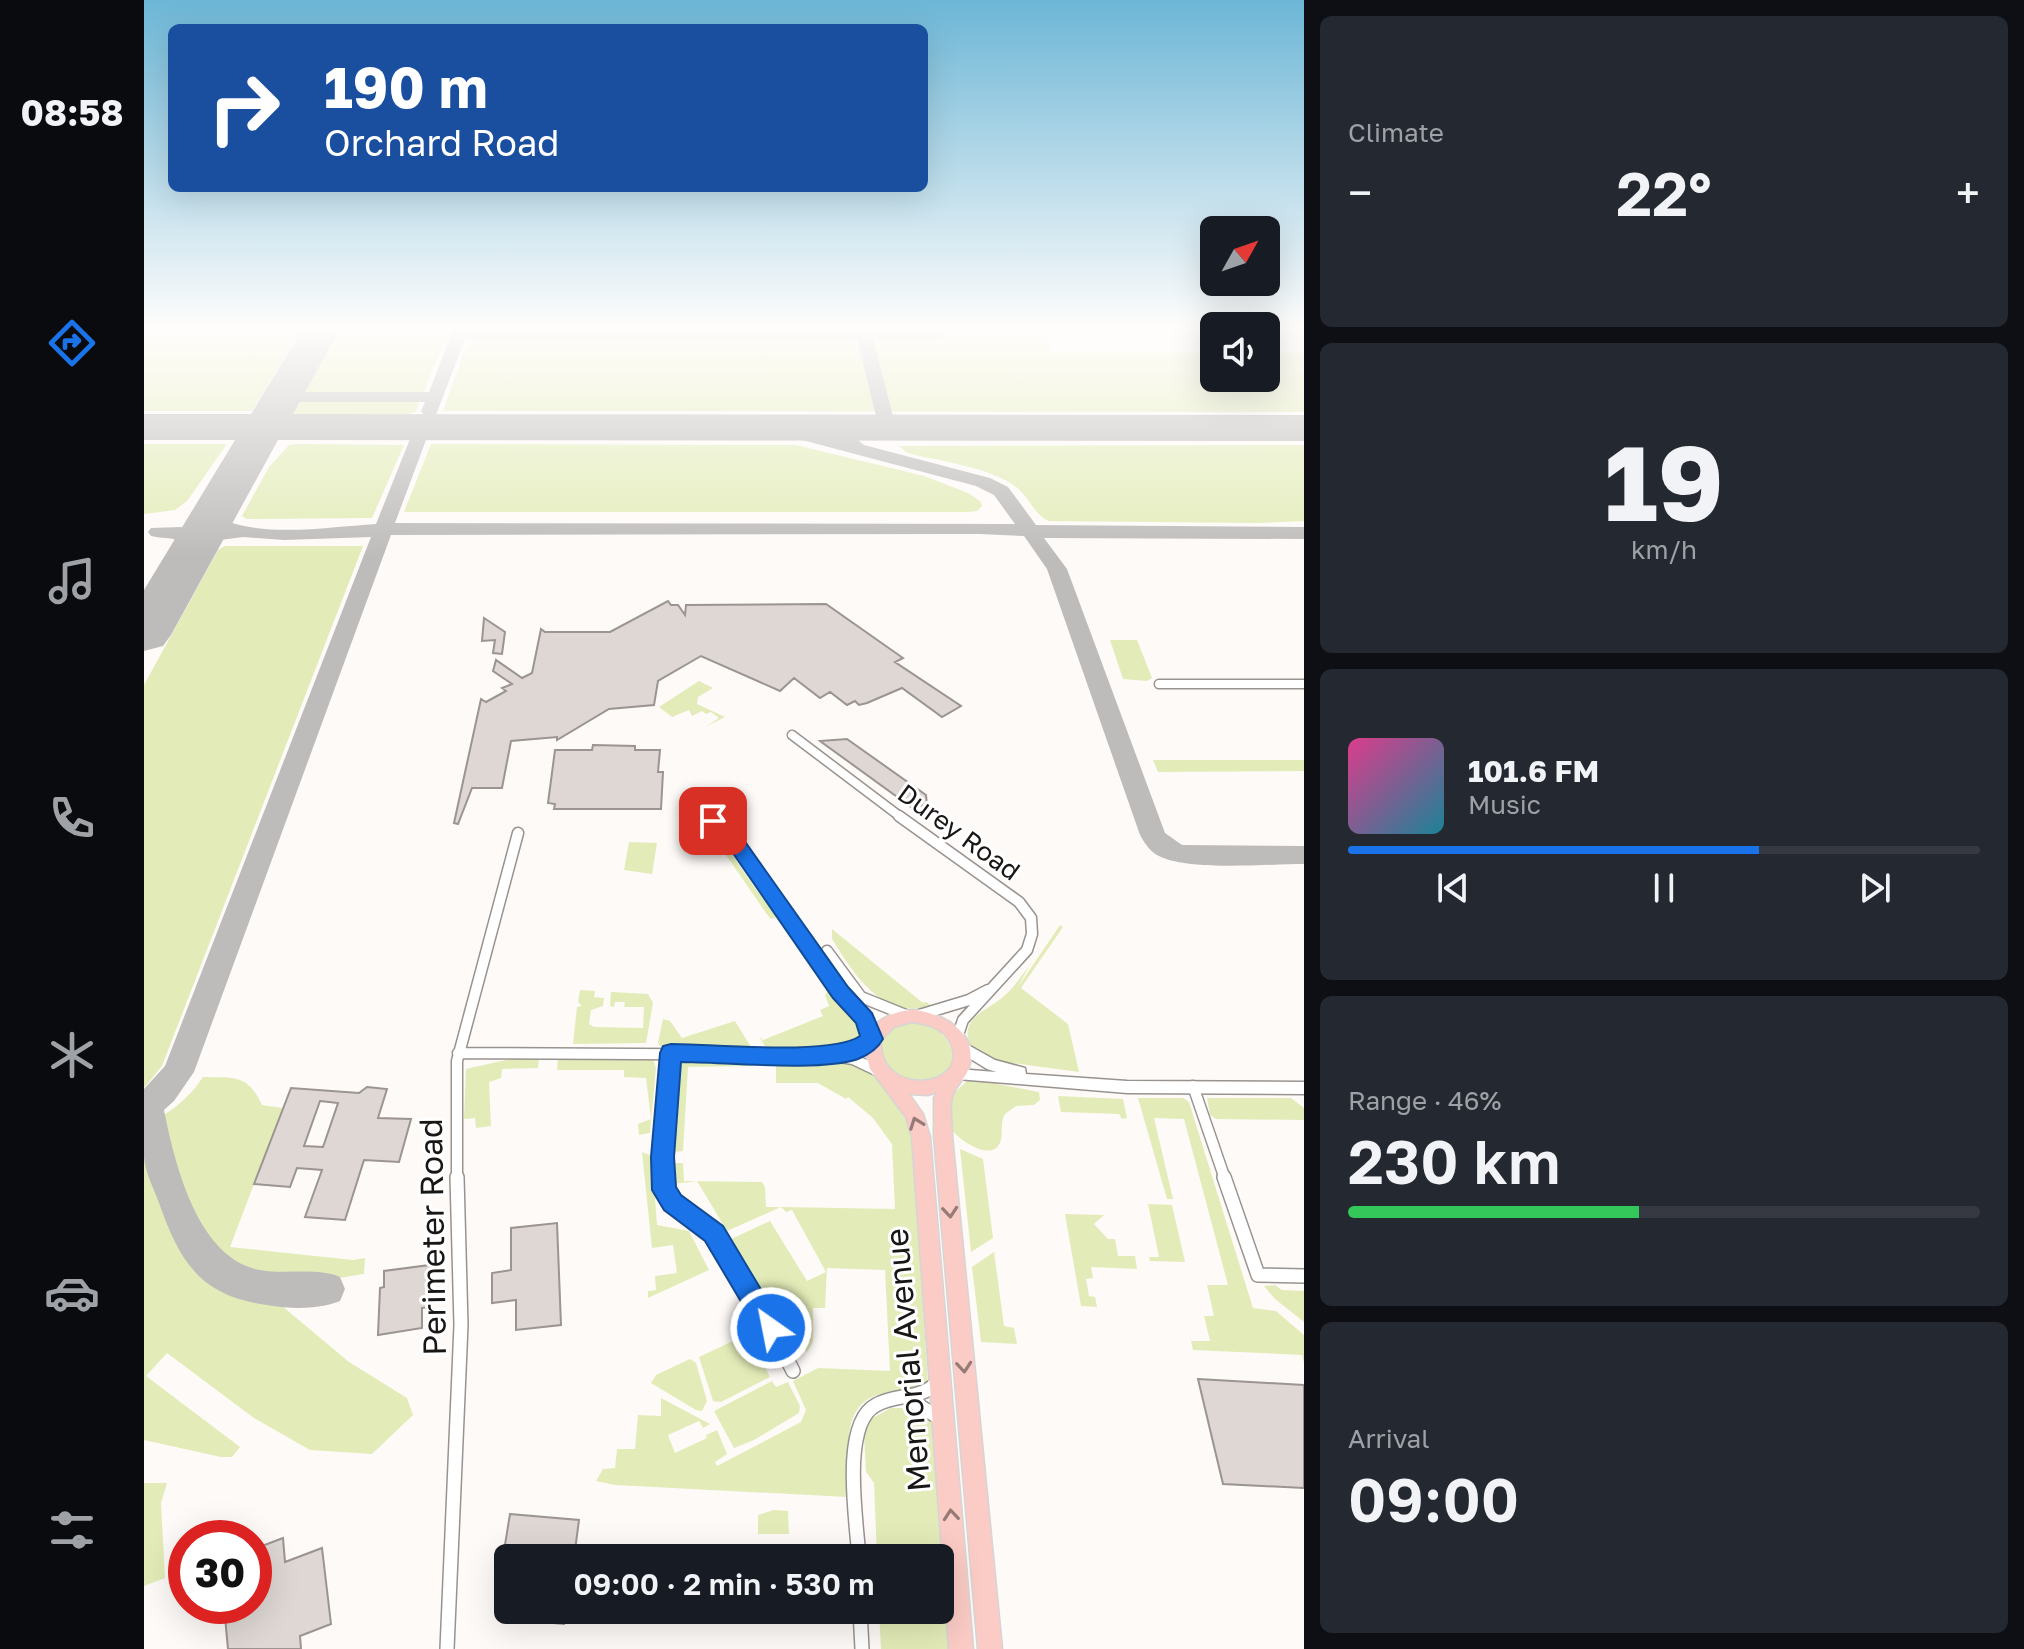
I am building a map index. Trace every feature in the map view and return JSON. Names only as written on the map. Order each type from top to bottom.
[{"type":"main road","points":[[912,1016],[940,1023],[959,1042],[962,1063],[955,1077],[938,1087],[920,1089],[902,1086],[884,1074],[872,1056],[871,1040],[888,1021],[912,1016]]},
{"type":"main road","name":"Memorial Avenue","points":[[884,1074],[914,1114],[921,1137],[961,1649]]},
{"type":"main road","name":"Memorial Avenue","points":[[955,1077],[943,1098],[942,1127],[990,1649]]},
{"type":"street","points":[[1159,684],[1304,684]]},
{"type":"street","name":"Durey Road","points":[[792,735],[1024,907],[1032,919],[1031,940],[1012,970],[966,1016],[959,1042]]},
{"type":"street","points":[[713,821],[735,841],[840,992],[865,1019],[871,1040],[855,1051],[824,1055]]},
{"type":"street","name":"Perimeter Road","points":[[447,1649],[461,1337],[456,1203],[458,1053],[518,833]]},
{"type":"street","points":[[827,951],[861,997],[912,1016]]},
{"type":"street","name":"Durey Road","points":[[912,1016],[969,1000],[995,986]]},
{"type":"street","points":[[959,1042],[992,1065],[1059,1082]]},
{"type":"street","points":[[458,1053],[824,1055],[853,1059],[884,1074]]},
{"type":"street","points":[[671,1053],[663,1157],[664,1190],[673,1202],[719,1240],[752,1298],[761,1307],[793,1371]]},
{"type":"street","points":[[955,1077],[1127,1087],[1304,1088]]},
{"type":"street","points":[[1193,1086],[1258,1275],[1304,1276]]},
{"type":"street","points":[[859,1544],[856,1457],[860,1422],[866,1412],[880,1403],[910,1400],[931,1391],[940,1380]]},
{"type":"street","points":[[910,1400],[926,1407],[943,1421]]},
{"type":"street","points":[[861,1624],[862,1649]]},
{"type":"green space","points":[[144,404],[256,404],[252,411],[144,411]]},
{"type":"green space","points":[[294,404],[419,404],[416,411],[407,415],[295,414],[291,409]]},
{"type":"green space","points":[[446,404],[1304,404],[1304,412],[443,411]]},
{"type":"green space","points":[[144,444],[227,444],[187,501],[175,510],[144,514]]},
{"type":"green space","points":[[431,444],[796,445],[924,476],[968,493],[982,506],[977,511],[968,512],[404,512]]},
{"type":"green space","points":[[289,445],[404,445],[372,518],[247,519],[242,516],[269,467]]},
{"type":"green space","points":[[1304,445],[1304,521],[1258,523],[1049,521],[1040,515],[1020,490],[1004,479],[978,469],[907,453],[899,446]]},
{"type":"green space","points":[[225,546],[363,546],[162,1066],[144,1088],[144,685],[218,550]]},
{"type":"green space","points":[[1110,640],[1137,640],[1152,678],[1147,681],[1123,679]]},
{"type":"green space","points":[[699,681],[713,688],[698,697],[697,704],[725,717],[705,727],[719,718],[711,712],[706,714],[702,711],[692,716],[689,710],[672,717],[659,707]]},
{"type":"green space","points":[[1153,760],[1304,760],[1304,771],[1158,772]]},
{"type":"green space","points":[[704,820],[720,830],[730,843],[730,852],[758,892],[767,896],[778,917],[771,919],[766,913],[708,829],[702,824],[686,822]]},
{"type":"green space","points":[[629,842],[657,843],[652,874],[624,870]]},
{"type":"green space","points":[[1060,925],[1063,927],[1021,988],[1068,1024],[1079,1072],[989,1060],[969,1043],[972,1020],[1008,993],[1029,966],[1018,987]]},
{"type":"green space","points":[[832,929],[923,1003],[932,1006],[914,1009],[884,1001],[860,980],[832,939]]},
{"type":"green space","points":[[830,988],[859,1021],[862,1036],[859,1044],[844,1050],[766,1048],[759,1036],[763,1040],[823,1016],[820,1010],[829,1006],[825,995]]},
{"type":"green space","points":[[580,990],[595,991],[594,997],[604,998],[603,1006],[591,1010],[589,1024],[594,1027],[643,1028],[644,1007],[624,1007],[625,1002],[615,1002],[614,1007],[610,1006],[611,992],[648,994],[653,1003],[646,1043],[573,1044],[577,1007],[582,1006],[578,1002]]},
{"type":"green space","points":[[663,1019],[670,1021],[682,1038],[735,1021],[751,1047],[661,1047],[658,1043]]},
{"type":"green space","points":[[907,1022],[933,1027],[949,1044],[954,1061],[945,1076],[915,1084],[886,1069],[879,1044],[890,1030]]},
{"type":"green space","points":[[523,1056],[539,1058],[538,1068],[502,1069],[501,1078],[489,1082],[491,1126],[476,1128],[475,1118],[464,1119],[466,1069]]},
{"type":"green space","points":[[558,1057],[653,1059],[656,1068],[650,1133],[639,1135],[638,1124],[651,1119],[646,1078],[624,1077],[624,1070],[557,1070]]},
{"type":"green space","points":[[688,1059],[747,1059],[751,1066],[688,1067],[683,1151],[674,1152],[679,1067]]},
{"type":"green space","points":[[779,1060],[842,1061],[869,1072],[899,1106],[913,1147],[928,1385],[884,1393],[868,1399],[858,1409],[849,1436],[848,1497],[615,1485],[596,1481],[603,1469],[615,1468],[617,1449],[635,1449],[638,1415],[661,1416],[661,1398],[710,1424],[703,1428],[699,1421],[668,1435],[675,1453],[717,1430],[727,1454],[715,1462],[717,1466],[801,1422],[806,1410],[793,1381],[818,1368],[890,1371],[885,1270],[827,1268],[825,1308],[813,1308],[813,1342],[807,1352],[774,1291],[764,1295],[757,1292],[729,1240],[770,1221],[807,1281],[826,1272],[792,1210],[786,1212],[781,1207],[895,1209],[892,1144],[873,1118],[848,1097],[846,1099],[818,1083],[776,1083],[776,1063]]},
{"type":"green space","points":[[203,1077],[238,1079],[251,1087],[262,1105],[283,1108],[230,1247],[353,1260],[365,1258],[364,1274],[329,1279],[272,1281],[253,1278],[220,1264],[213,1276],[221,1285],[270,1296],[349,1362],[407,1398],[413,1415],[372,1454],[310,1450],[254,1418],[167,1353],[146,1376],[240,1447],[232,1457],[221,1457],[144,1440],[144,1126],[177,1106]]},
{"type":"green space","points":[[968,1080],[996,1082],[1039,1092],[1040,1100],[1034,1105],[1016,1106],[1005,1114],[997,1147],[992,1150],[977,1148],[952,1130],[951,1096]]},
{"type":"green space","points":[[1058,1096],[1123,1099],[1127,1118],[1122,1119],[1119,1114],[1061,1112]]},
{"type":"green space","points":[[1138,1098],[1183,1098],[1189,1102],[1253,1308],[1276,1311],[1304,1335],[1304,1363],[1302,1355],[1193,1350],[1191,1341],[1210,1341],[1204,1316],[1214,1316],[1207,1285],[1228,1285],[1184,1119],[1154,1118],[1173,1199],[1167,1199]]},
{"type":"green space","points":[[1207,1098],[1291,1098],[1304,1108],[1304,1120],[1216,1119],[1210,1115]]},
{"type":"green space","points":[[960,1149],[983,1159],[993,1238],[971,1252]]},
{"type":"green space","points":[[642,1152],[652,1156],[657,1225],[689,1231],[709,1270],[648,1298],[648,1291],[656,1290],[655,1276],[677,1273],[673,1245],[652,1248]]},
{"type":"green space","points":[[673,1163],[683,1163],[684,1181],[696,1181],[674,1184]]},
{"type":"green space","points":[[697,1181],[762,1182],[766,1207],[781,1207],[727,1231]]},
{"type":"green space","points":[[1148,1204],[1172,1205],[1185,1262],[1150,1261],[1149,1257],[1159,1257]]},
{"type":"green space","points":[[1065,1214],[1104,1215],[1094,1224],[1108,1239],[1115,1239],[1118,1256],[1135,1256],[1137,1269],[1091,1267],[1093,1278],[1086,1279],[1089,1296],[1095,1297],[1097,1307],[1081,1306]]},
{"type":"green space","points":[[994,1252],[1004,1326],[1014,1328],[1017,1344],[981,1342],[972,1267]]},
{"type":"green space","points":[[1275,1285],[1282,1290],[1304,1291],[1304,1322],[1264,1286]]},
{"type":"green space","points":[[748,1334],[770,1377],[721,1402],[713,1401],[699,1357]]},
{"type":"green space","points":[[690,1359],[696,1363],[707,1401],[702,1411],[651,1383],[656,1375]]},
{"type":"green space","points":[[772,1381],[776,1387],[788,1382],[800,1406],[799,1413],[754,1440],[734,1448],[714,1411]]},
{"type":"green space","points":[[891,1408],[909,1409],[925,1415],[933,1424],[942,1544],[876,1544],[874,1483],[866,1472],[864,1436],[871,1419]]},
{"type":"green space","points":[[144,1483],[167,1483],[161,1503],[165,1578],[144,1586]]},
{"type":"green space","points":[[774,1510],[788,1511],[789,1534],[758,1534],[758,1515]]},
{"type":"green space","points":[[880,1624],[947,1624],[949,1649],[881,1649]]},
{"type":"building","points":[[668,601],[671,605],[678,605],[685,615],[686,605],[826,604],[903,658],[895,662],[961,706],[942,717],[902,688],[867,703],[859,705],[855,701],[847,705],[830,692],[820,698],[794,678],[780,691],[701,656],[658,681],[654,705],[609,709],[557,740],[557,737],[511,741],[502,788],[472,788],[458,824],[454,823],[481,699],[486,702],[506,691],[502,688],[512,684],[493,671],[496,660],[522,678],[532,673],[541,629],[545,632],[610,632]]},
{"type":"building","points":[[484,618],[505,632],[502,654],[493,653],[495,640],[482,641]]},
{"type":"building","points":[[847,739],[926,795],[927,805],[911,807],[820,741]]},
{"type":"building","points":[[593,745],[660,750],[658,772],[663,772],[661,809],[554,809],[555,804],[548,803],[555,750],[592,750]]},
{"type":"building","points":[[367,1087],[387,1089],[378,1118],[411,1119],[399,1162],[364,1160],[345,1220],[305,1217],[322,1170],[297,1168],[290,1187],[254,1184],[291,1088],[359,1093]],"holes":[[[320,1101],[338,1103],[323,1147],[304,1146]]]},
{"type":"building","points":[[557,1223],[561,1325],[516,1330],[516,1300],[492,1303],[492,1273],[511,1270],[511,1228]]},
{"type":"building","points":[[430,1265],[429,1307],[422,1308],[422,1328],[378,1335],[384,1271]]},
{"type":"building","points":[[1198,1379],[1304,1385],[1304,1488],[1223,1484]]},
{"type":"building","points":[[510,1514],[579,1520],[576,1544],[505,1544]]},
{"type":"building","points":[[283,1538],[285,1562],[322,1548],[331,1624],[300,1636],[301,1649],[228,1649],[226,1624],[272,1624],[272,1542]]},
{"type":"taxiway","points":[[430,411],[433,404]]},
{"type":"taxiway","points":[[881,404],[887,425]]},
{"type":"taxiway","points":[[858,449],[845,438],[848,431],[857,426],[887,425]]},
{"type":"taxiway","points":[[887,425],[947,427]]},
{"type":"taxiway","points":[[383,530],[418,438],[426,431],[448,427]]},
{"type":"taxiway","points":[[774,427],[983,482],[1001,491],[1030,531]]},
{"type":"taxiway","points":[[216,510],[214,518],[219,525],[257,533],[383,530]]},
{"type":"taxiway","points":[[383,530],[979,528],[1030,531]]},
{"type":"taxiway","points":[[144,1108],[163,1092],[178,1072],[383,530]]},
{"type":"taxiway","points":[[1030,531],[1304,533]]},
{"type":"taxiway","points":[[1030,531],[1057,569],[1156,839],[1165,848],[1182,854],[1304,855]]},
{"type":"taxiway","points":[[158,532],[181,533],[193,540],[194,548],[215,535],[241,532]]},
{"type":"taxiway","points":[[147,1107],[166,1177],[186,1229],[201,1256],[213,1268],[242,1283],[277,1290],[327,1289]]},
{"type":"runway","points":[[264,427],[278,404]]},
{"type":"runway","points":[[144,427],[264,427]]},
{"type":"runway","points":[[144,635],[264,427]]},
{"type":"runway","points":[[264,427],[1304,428]]},
{"type":"route","points":[[713,821],[735,841],[845,999],[865,1019],[872,1039],[855,1051],[824,1055],[671,1053],[663,1157],[664,1190],[673,1202],[719,1240],[771,1328]]}]
